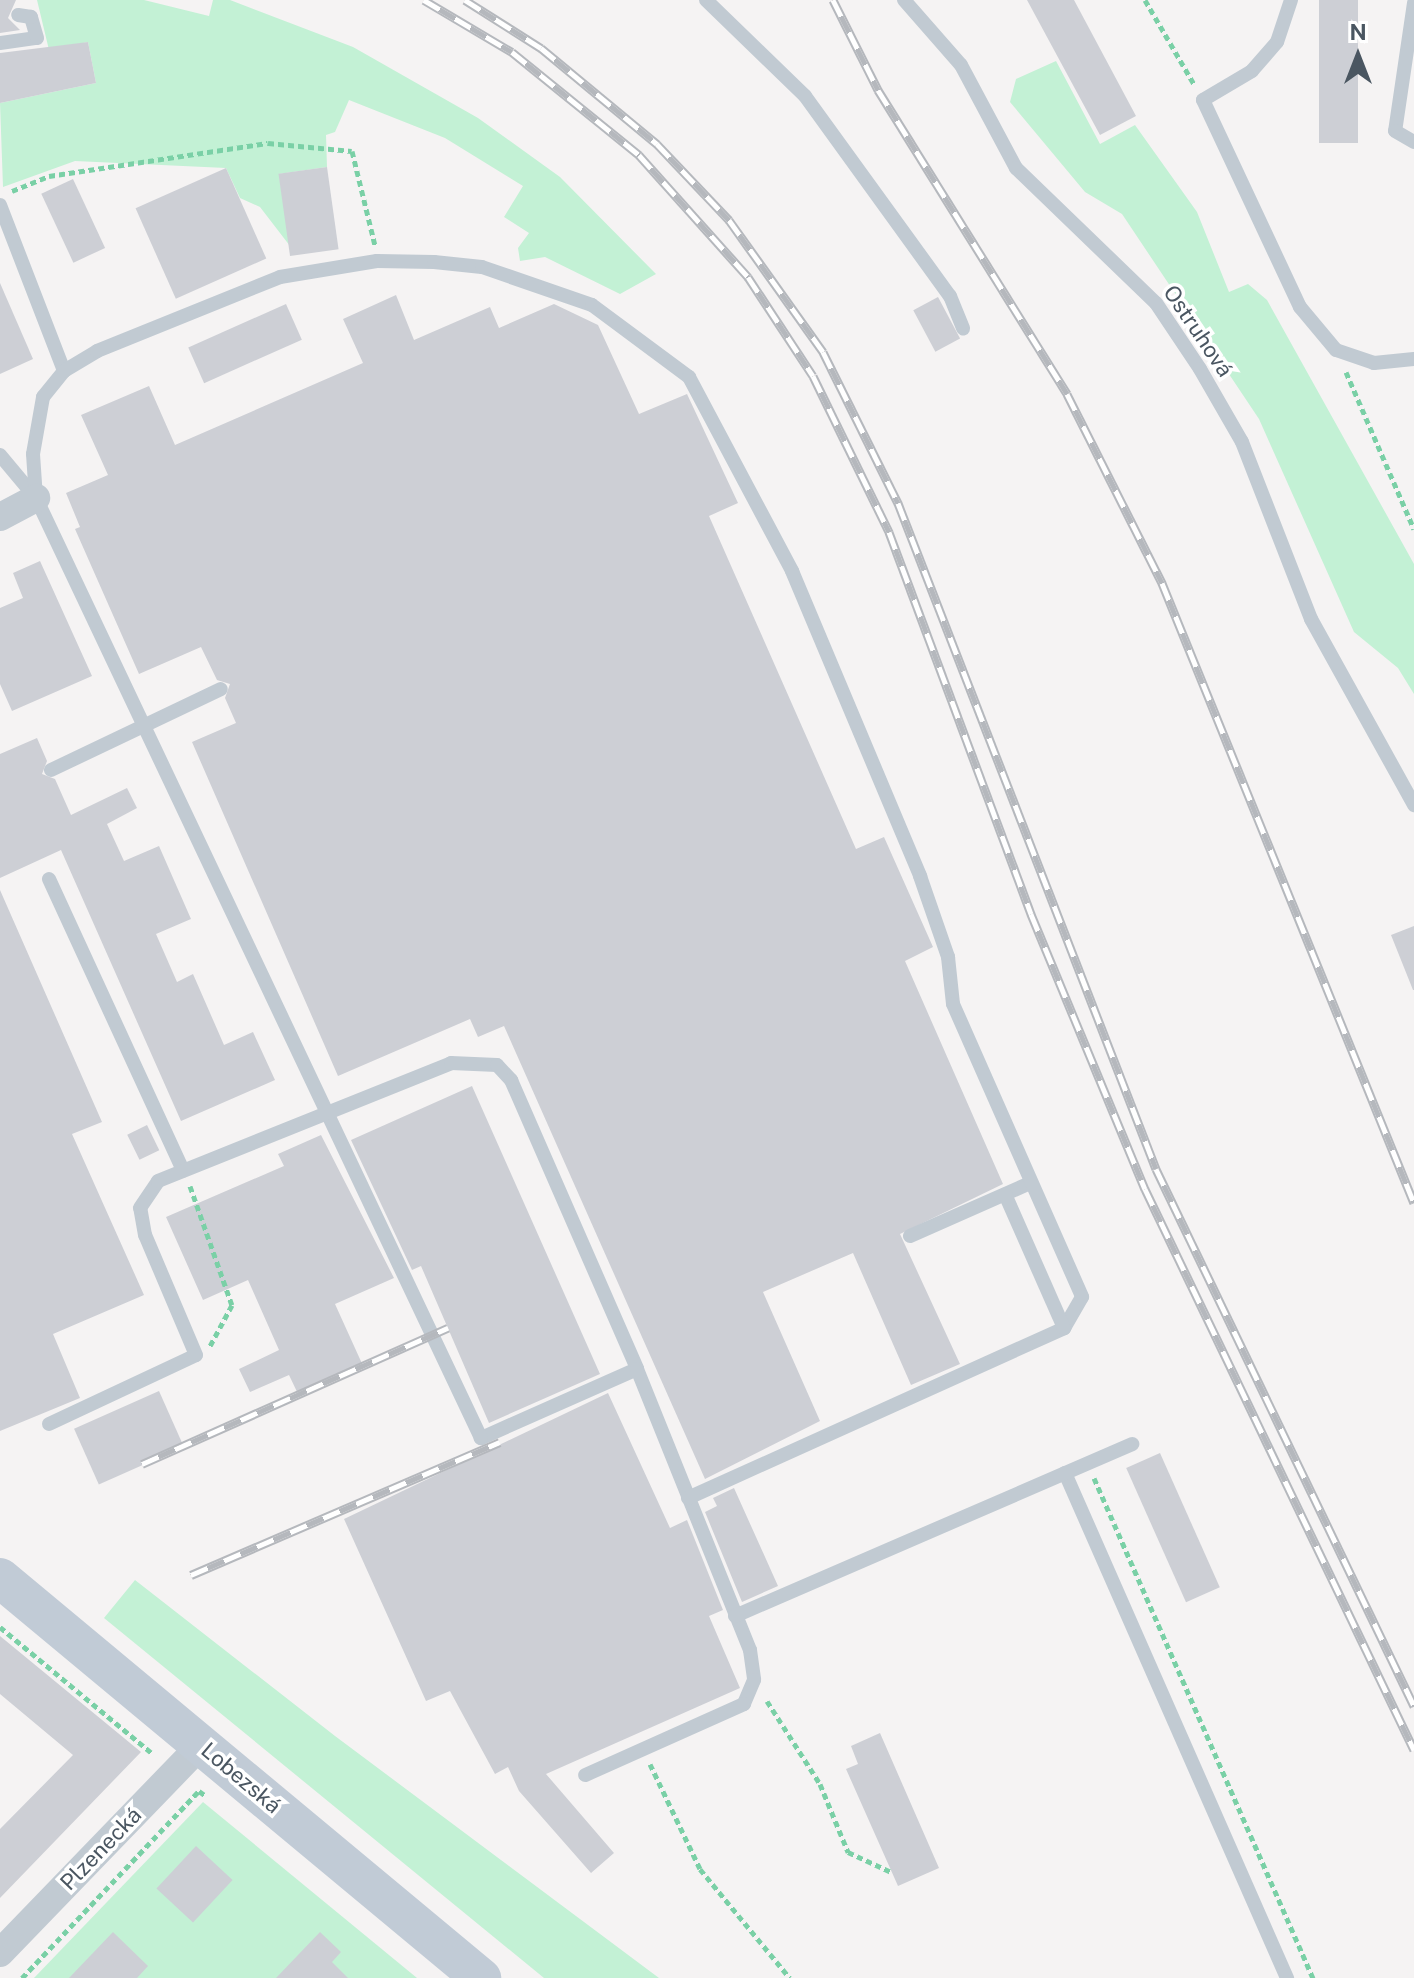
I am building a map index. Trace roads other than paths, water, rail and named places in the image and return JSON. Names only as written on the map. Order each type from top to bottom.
[{"type":"street","points":[[0,517],[36,498]]},
{"type":"street","name":"Lobezská","points":[[0,1578],[481,1978]]},
{"type":"street","name":"Plzenecká","points":[[0,1953],[201,1745]]},
{"type":"lane","points":[[706,0],[805,96],[950,296],[963,329]]},
{"type":"lane","name":"Ostruhová","points":[[904,0],[961,65],[1016,168],[1156,303],[1200,369],[1242,442],[1311,619],[1373,741],[1414,805]]},
{"type":"lane","points":[[1291,0],[1277,42],[1252,71],[1203,100],[1300,307],[1336,350],[1374,363],[1414,359]]},
{"type":"lane","points":[[1414,3],[1395,131],[1414,142]]},
{"type":"lane","points":[[0,43],[37,38],[31,17],[18,15]]},
{"type":"lane","points":[[0,205],[64,371]]},
{"type":"lane","points":[[36,498],[33,454],[43,397],[64,371],[280,277],[377,261],[482,267],[540,283],[633,330],[689,377],[798,586],[920,876],[948,957],[953,1004],[1082,1297],[1064,1328],[688,1498]]},
{"type":"lane","points":[[0,455],[36,498],[140,727],[331,1111],[481,1438],[637,1369]]},
{"type":"lane","points":[[51,770],[221,689]]},
{"type":"lane","points":[[49,879],[183,1171]]},
{"type":"lane","points":[[49,1424],[196,1355],[140,1208],[158,1181],[451,1063],[497,1065],[511,1080],[637,1369],[735,1616],[754,1680],[744,1704],[585,1775]]},
{"type":"lane","points":[[910,1236],[1030,1183]]},
{"type":"lane","points":[[1005,1194],[1064,1328]]},
{"type":"lane","points":[[735,1616],[1132,1444]]},
{"type":"lane","points":[[1065,1473],[1287,1978]]},
{"type":"railway","points":[[424,0],[512,52],[639,155],[748,277],[813,376],[889,532],[1031,914],[1145,1189],[1414,1750]]},
{"type":"railway","points":[[465,0],[541,48],[657,144],[729,220],[823,352],[898,503],[1156,1169],[1414,1706]]},
{"type":"railway","points":[[833,0],[878,90],[1067,394],[1162,583],[1414,1203]]},
{"type":"railway","points":[[142,1464],[448,1328]]},
{"type":"railway","points":[[191,1575],[500,1442]]}]
